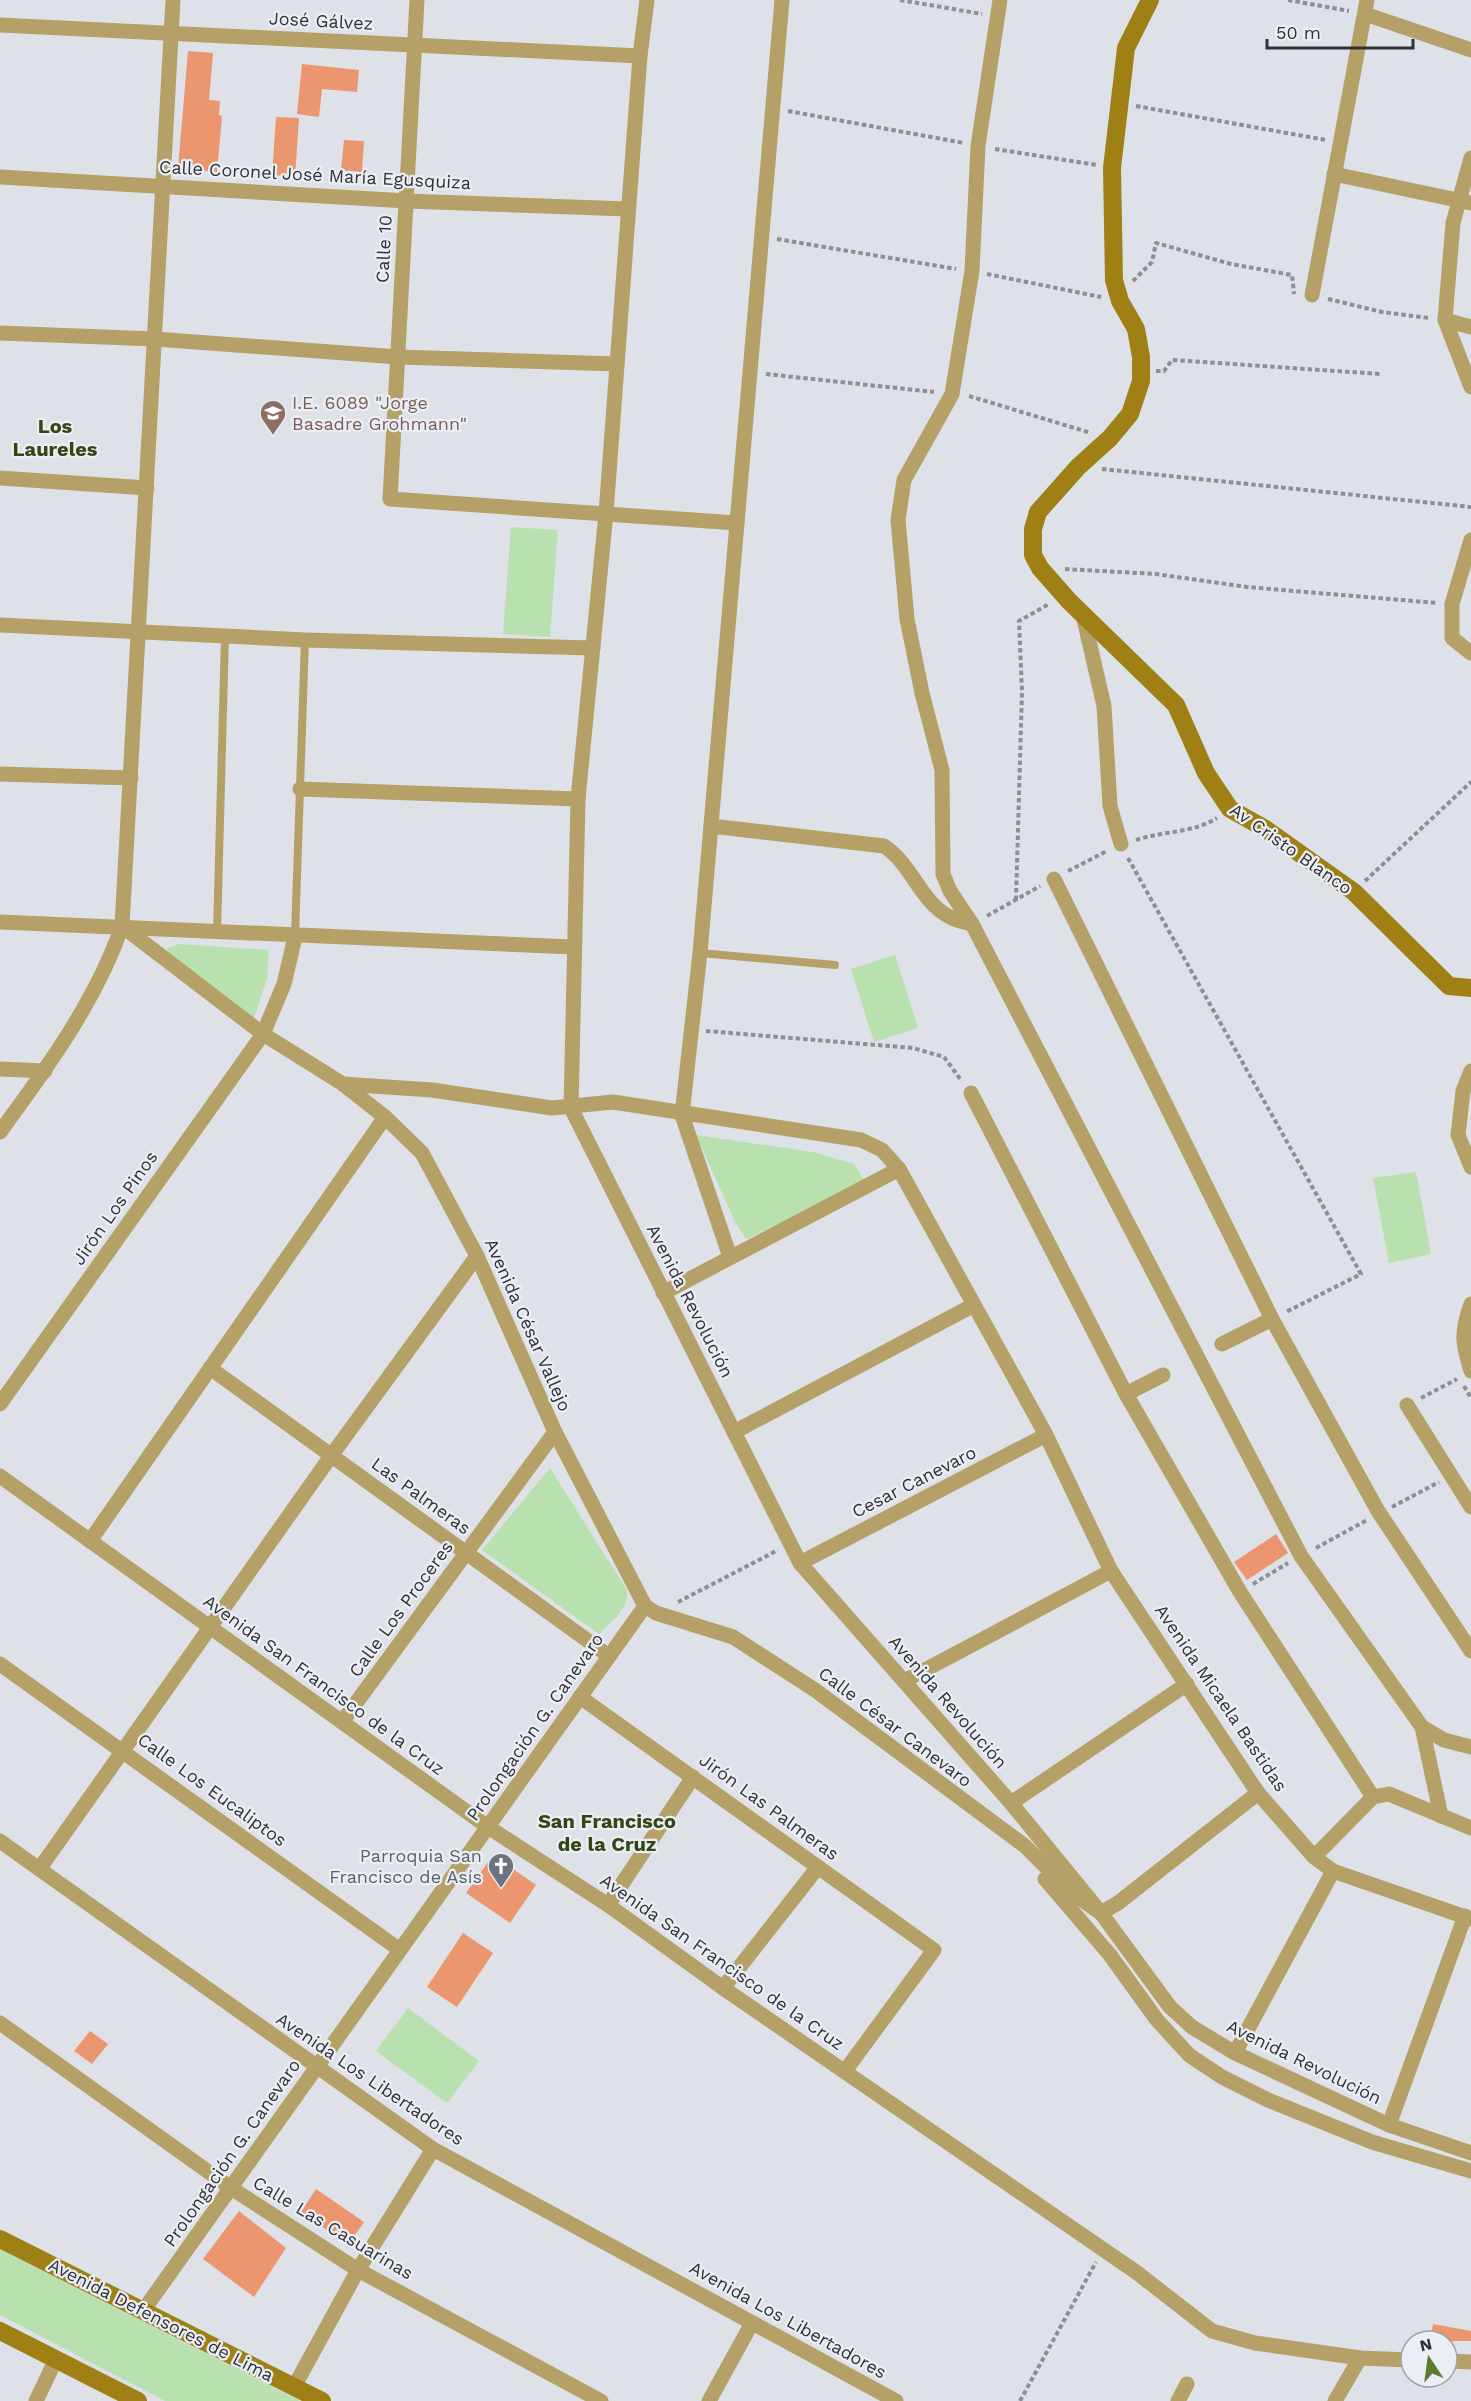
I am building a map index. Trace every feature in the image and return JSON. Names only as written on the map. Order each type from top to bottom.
[{"type":"street","points":[[0,1132],[45,1071],[109,964],[122,926],[173,0]]},
{"type":"street","name":"Calle 10","points":[[417,0],[390,499],[606,513]]},
{"type":"street","points":[[571,1108],[578,799],[606,513],[640,56],[647,0]]},
{"type":"street","points":[[730,1257],[682,1115],[700,952],[782,0]]},
{"type":"street","points":[[1000,0],[978,146],[972,271],[952,394],[904,480],[898,520],[907,619],[922,693],[942,770],[943,874],[950,891],[972,924],[1301,1556],[1422,1727],[1441,1816]]},
{"type":"street","points":[[1040,568],[1033,555],[1033,529],[1038,512],[1078,467],[1110,438],[1130,414],[1141,381],[1136,328],[1120,301],[1114,280],[1112,168],[1126,48],[1150,0]]},
{"type":"street","points":[[1312,295],[1366,7],[1471,50]]},
{"type":"street","name":"José Gálvez","points":[[0,25],[640,56]]},
{"type":"street","points":[[1471,158],[1466,202],[1453,223],[1445,320],[1471,387]]},
{"type":"street","points":[[1334,174],[1466,202]]},
{"type":"street","name":"Calle Coronel José María Egusquiza","points":[[0,177],[406,201],[628,209]]},
{"type":"street","points":[[1445,320],[1471,327]]},
{"type":"street","points":[[0,333],[155,339],[398,357],[617,364]]},
{"type":"street","points":[[0,478],[147,488]]},
{"type":"street","points":[[606,513],[737,523]]},
{"type":"street","points":[[1471,540],[1452,604],[1452,638],[1471,653]]},
{"type":"street","name":"Av Cristo Blanco","points":[[1040,568],[1083,615],[1176,705],[1206,773],[1230,809],[1264,828],[1354,892],[1449,986],[1471,988]]},
{"type":"street","points":[[1083,615],[1104,706],[1110,806],[1121,844]]},
{"type":"street","points":[[0,625],[305,640],[593,648]]},
{"type":"street","points":[[0,774],[131,778]]},
{"type":"street","points":[[300,789],[578,799]]},
{"type":"street","points":[[711,826],[884,846],[899,855],[931,902],[949,917],[972,924]]},
{"type":"street","points":[[1054,879],[1272,1319],[1380,1513],[1471,1651]]},
{"type":"street","points":[[0,922],[122,926],[295,937],[573,947]]},
{"type":"street","name":"Avenida César Vallejo","points":[[122,926],[263,1034],[343,1084],[385,1117],[422,1153],[477,1256],[555,1432],[650,1610]]},
{"type":"street","name":"Jirón Los Pinos","points":[[0,1404],[263,1034],[284,984],[295,937]]},
{"type":"street","points":[[0,1069],[45,1071]]},
{"type":"street","points":[[1471,1071],[1463,1090],[1458,1135],[1471,1167]]},
{"type":"street","name":"Avenida Micaela Bastidas","points":[[343,1084],[432,1090],[552,1108],[571,1108],[589,1103],[613,1102],[682,1115],[861,1140],[882,1150],[899,1169],[1046,1435],[1111,1571],[1258,1793],[1314,1857],[1333,1871],[1468,1918]]},
{"type":"street","points":[[971,1093],[1126,1394],[1240,1592],[1373,1797]]},
{"type":"street","name":"Avenida Revolución","points":[[571,1108],[800,1563],[1011,1803],[1101,1913],[1170,2007],[1192,2026],[1235,2053],[1389,2125],[1471,2153]]},
{"type":"street","points":[[90,1541],[385,1117]]},
{"type":"street","points":[[663,1293],[899,1169]]},
{"type":"street","points":[[40,1868],[331,1456],[477,1256]]},
{"type":"street","points":[[734,1432],[974,1305]]},
{"type":"street","points":[[1468,1373],[1462,1342],[1465,1321],[1471,1305]]},
{"type":"street","points":[[1222,1344],[1272,1319]]},
{"type":"street","name":"Las Palmeras","points":[[210,1368],[609,1656]]},
{"type":"street","points":[[1126,1394],[1162,1375]]},
{"type":"street","points":[[1407,1405],[1471,1507]]},
{"type":"street","name":"Calle Los Proceres","points":[[342,1722],[555,1432]]},
{"type":"street","name":"Cesar Canevaro","points":[[800,1563],[1046,1435]]},
{"type":"street","name":"Avenida San Francisco de la Cruz","points":[[0,1476],[488,1827],[608,1905],[723,1988],[1103,2249],[1212,2331],[1255,2343],[1359,2358]]},
{"type":"street","points":[[904,1681],[1111,1571]]},
{"type":"street","name":"Prolongación G. Canevaro","points":[[144,2311],[609,1656],[650,1610]]},
{"type":"street","name":"Calle César Canevaro","points":[[650,1610],[733,1637],[815,1690],[1025,1846],[1071,1892],[1101,1913]]},
{"type":"street","name":"Calle Los Eucaliptos","points":[[0,1664],[400,1950]]},
{"type":"street","points":[[1011,1803],[1187,1684]]},
{"type":"street","name":"Jirón Las Palmeras","points":[[580,1697],[934,1950],[845,2071]]},
{"type":"street","points":[[1422,1727],[1444,1740],[1471,1746]]},
{"type":"street","points":[[608,1905],[693,1777]]},
{"type":"street","points":[[1101,1913],[1118,1903],[1258,1793]]},
{"type":"street","points":[[1314,1857],[1373,1797],[1389,1794],[1471,1828]]},
{"type":"street","points":[[1000,1828],[1110,1955],[1157,2020],[1189,2055],[1222,2077],[1268,2100],[1372,2142],[1471,2171]]},
{"type":"street","name":"Avenida Los Libertadores","points":[[0,1841],[316,2068],[433,2149],[752,2322],[872,2395],[896,2401]]},
{"type":"street","points":[[723,1988],[818,1867]]},
{"type":"street","points":[[1235,2053],[1333,1871]]},
{"type":"street","points":[[1389,2125],[1468,1918]]},
{"type":"street","name":"Calle Las Casuarinas","points":[[0,2023],[231,2188],[358,2270],[601,2401]]},
{"type":"street","points":[[294,2387],[358,2270],[433,2149]]},
{"type":"street","name":"Avenida Defensores de Lima","points":[[0,2239],[322,2401]]},
{"type":"street","points":[[709,2401],[752,2322]]},
{"type":"street","points":[[0,2331],[138,2401]]},
{"type":"street","points":[[1335,2401],[1359,2358],[1399,2360]]},
{"type":"street","points":[[36,2401],[56,2359]]},
{"type":"street","points":[[1178,2401],[1187,2384]]},
{"type":"lane","points":[[217,932],[225,636]]},
{"type":"lane","points":[[295,937],[305,640]]},
{"type":"lane","points":[[700,952],[835,965]]},
{"type":"path","points":[[900,0],[998,16]]},
{"type":"path","points":[[1288,0],[1366,7]]},
{"type":"path","points":[[1121,103],[1339,143]]},
{"type":"path","points":[[773,108],[1112,168]]},
{"type":"path","points":[[762,237],[972,271],[1120,301],[1137,275],[1152,262],[1156,243],[1231,264],[1292,275],[1294,294],[1312,295],[1382,312],[1445,320]]},
{"type":"path","points":[[1141,370],[1164,371],[1172,360],[1381,374]]},
{"type":"path","points":[[1078,467],[1471,507]]},
{"type":"path","points":[[1040,568],[1156,574],[1247,587],[1452,604]]},
{"type":"path","points":[[1016,900],[1022,692],[1019,621],[1067,598]]},
{"type":"path","points":[[1354,892],[1471,782]]},
{"type":"path","points":[[972,924],[1121,844],[1158,833],[1204,827],[1230,809]]},
{"type":"path","points":[[1121,844],[1361,1274],[1272,1319]]},
{"type":"path","points":[[692,1029],[913,1048],[944,1058],[971,1093]]},
{"type":"path","points":[[1407,1405],[1468,1373]]},
{"type":"path","points":[[1240,1592],[1301,1556],[1451,1475]]},
{"type":"path","points":[[650,1610],[790,1544]]},
{"type":"path","points":[[1020,2401],[1103,2249]]},
{"type":"green space","points":[[511,527],[558,530],[550,637],[503,634]]},
{"type":"green space","points":[[179,944],[269,950],[267,979],[254,1018],[169,955],[167,948]]},
{"type":"green space","points":[[895,955],[918,1028],[874,1042],[851,969]]},
{"type":"green space","points":[[696,1135],[813,1152],[854,1164],[863,1178],[862,1186],[746,1239],[736,1224]]},
{"type":"green space","points":[[1416,1172],[1431,1254],[1389,1263],[1373,1178]]},
{"type":"green space","points":[[550,1468],[627,1590],[623,1609],[599,1634],[482,1550]]},
{"type":"green space","points":[[408,2008],[479,2061],[447,2103],[376,2051]]},
{"type":"green space","points":[[0,2249],[300,2401],[165,2401],[0,2315]]},
{"type":"building","points":[[188,51],[213,53],[209,100],[220,101],[219,115],[222,116],[217,172],[178,168]]},
{"type":"building","points":[[302,64],[359,70],[357,92],[322,89],[319,117],[297,114]]},
{"type":"building","points":[[276,117],[299,118],[295,177],[272,175]]},
{"type":"building","points":[[344,140],[364,141],[362,172],[341,170]]},
{"type":"building","points":[[1276,1534],[1288,1553],[1247,1580],[1234,1562]]},
{"type":"building","name":"Parroquia San Francisco de Asís","points":[[493,1855],[536,1885],[510,1923],[466,1893]]},
{"type":"building","points":[[463,1933],[493,1953],[457,2007],[427,1987]]},
{"type":"building","points":[[90,2031],[108,2044],[92,2064],[74,2051]]},
{"type":"building","points":[[316,2189],[364,2222],[348,2245],[301,2212]]},
{"type":"building","points":[[239,2211],[286,2248],[254,2297],[203,2259]]},
{"type":"building","points":[[1433,2324],[1471,2331],[1471,2341],[1459,2341],[1459,2329],[1432,2329]]},
{"type":"place","name":"I.E. 6089 \"Jorge Basadre Grohmann\"","points":[[273,436]]},
{"type":"place","name":"Parroquia San Francisco de Asís","points":[[501,1889]]},
{"type":"district","name":"Los Laureles","points":[[55,438]]},
{"type":"district","name":"San Francisco de la Cruz","points":[[607,1832]]}]
